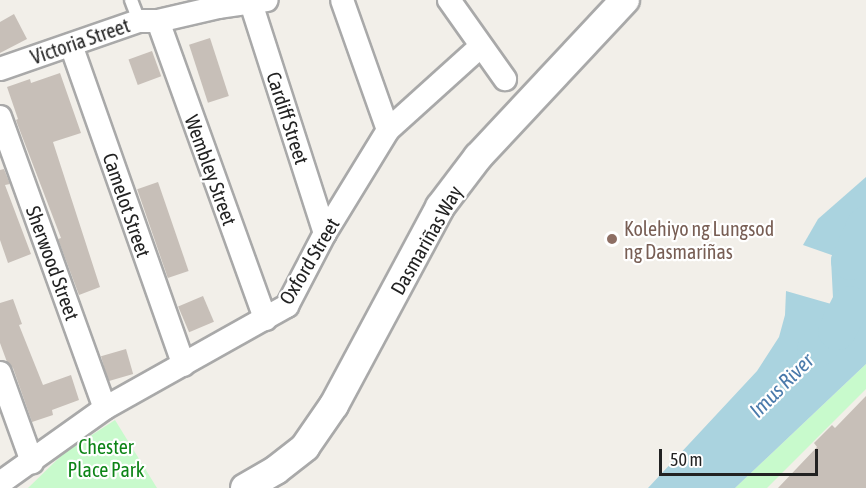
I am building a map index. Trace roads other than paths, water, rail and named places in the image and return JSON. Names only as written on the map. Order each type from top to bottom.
[{"type":"street","points":[[342,0],[387,130]]},
{"type":"street","points":[[449,0],[505,79]]},
{"type":"street","name":"Dasmariñas Way","points":[[245,488],[276,470],[305,447],[334,405],[440,207],[478,157],[626,0]]},
{"type":"street","name":"Victoria Street","points":[[0,69],[71,45],[143,14],[217,3],[259,2]]},
{"type":"street","name":"Cardiff Street","points":[[259,2],[325,233]]},
{"type":"street","name":"Wembley Street","points":[[143,14],[265,319]]},
{"type":"street","name":"Camelot Street","points":[[71,45],[184,365]]},
{"type":"street","name":"Oxford Street","points":[[0,483],[105,408],[287,306],[325,233],[387,130],[482,46]]},
{"type":"street","name":"Sherwood Street","points":[[0,117],[105,408]]},
{"type":"street","points":[[0,373],[32,462]]},
{"type":"water","points":[[866,177],[866,267],[803,245],[818,219]]},
{"type":"water","points":[[786,291],[866,314],[866,364],[735,488],[648,488],[757,371],[779,337],[785,315]]},
{"type":"waterway","name":"Imus River","points":[[852,297],[850,261],[866,225]]},
{"type":"waterway","name":"Imus River","points":[[816,349],[837,331],[850,305]]},
{"type":"place","name":"Kolehiyo ng Lungsod ng Dasmariñas","points":[[612,239]]},
{"type":"park label","name":"Chester Place Park","points":[[106,458]]}]
